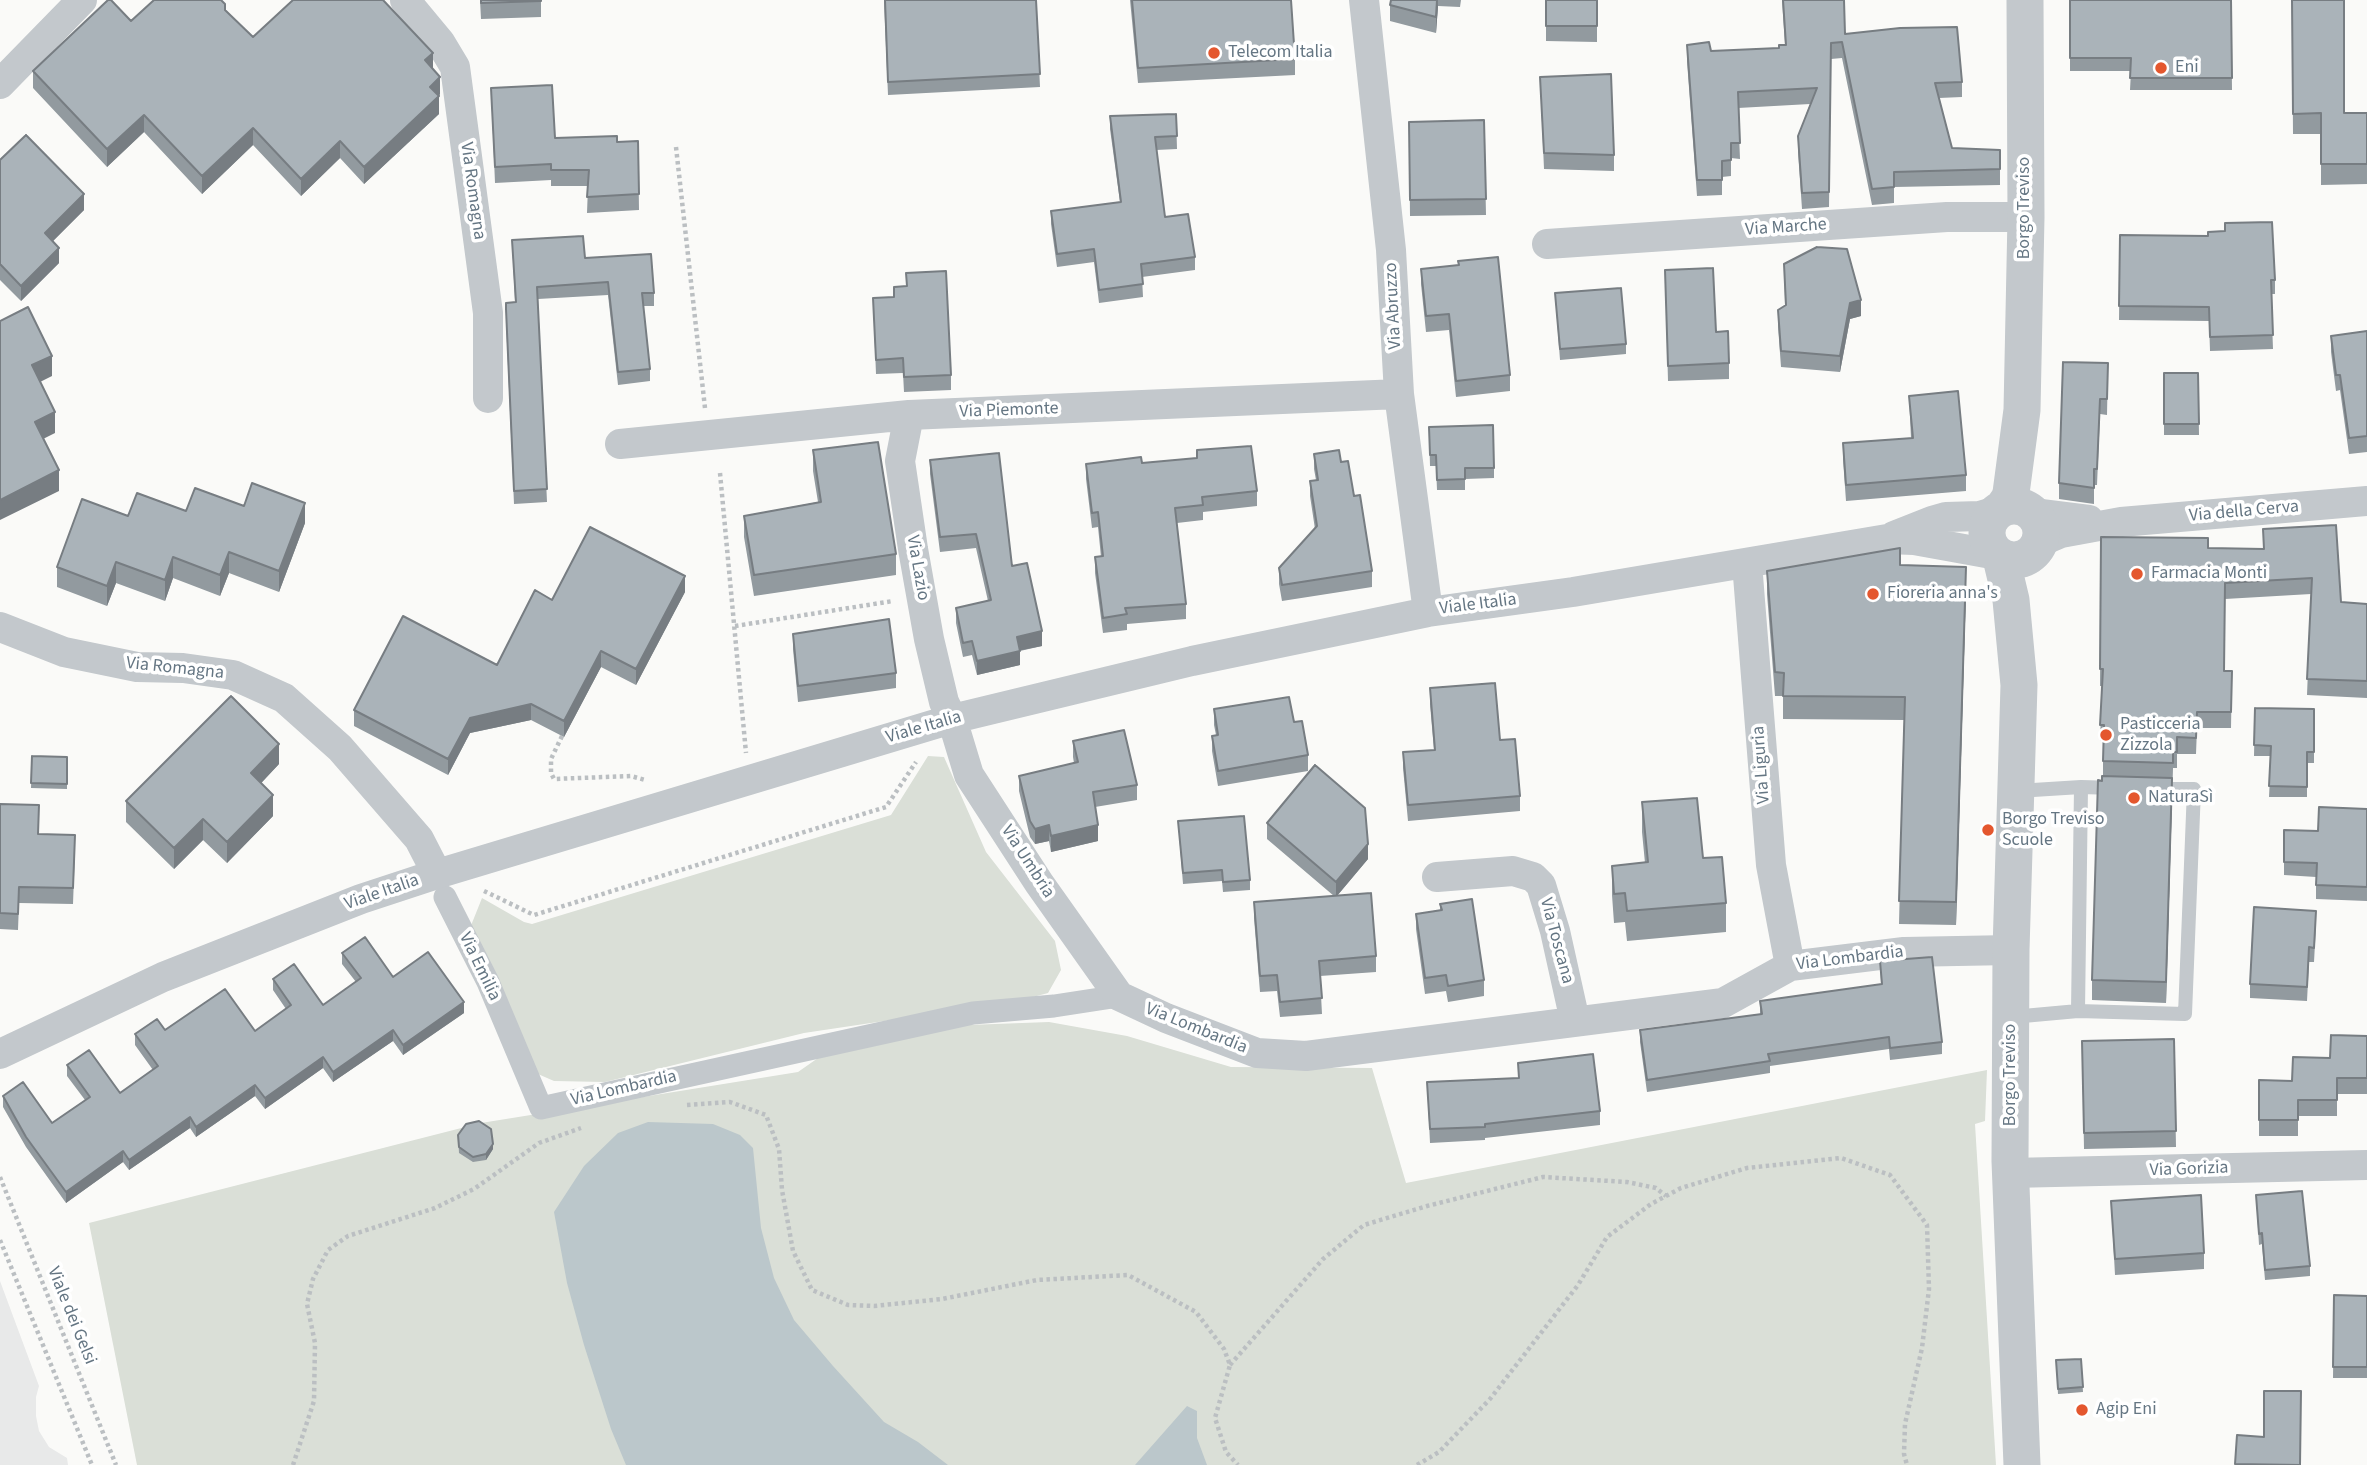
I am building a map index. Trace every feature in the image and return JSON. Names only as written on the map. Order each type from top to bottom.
[{"type":"street","points":[[0,84],[82,0]]},
{"type":"street","name":"Via Romagna","points":[[405,0],[440,42],[455,67],[488,313],[488,398]]},
{"type":"street","name":"Via Abruzzo","points":[[1364,0],[1391,250],[1399,394],[1428,612]]},
{"type":"street","name":"Borgo Treviso","points":[[2019,685],[2030,621],[2023,522],[2009,499],[2022,417],[2026,217],[2025,0]]},
{"type":"street","name":"Via Marche","points":[[1547,244],[1947,217],[2026,217]]},
{"type":"street","name":"Via Piemonte","points":[[620,444],[909,415],[1399,394]]},
{"type":"street","name":"Via Lazio","points":[[909,415],[900,461],[929,639],[944,702],[953,719]]},
{"type":"street","name":"Via della Cerva","points":[[2023,522],[2061,533],[2121,522],[2367,501]]},
{"type":"street","name":"Viale Italia","points":[[0,1054],[163,976],[295,924],[441,885],[953,719],[1192,661],[1428,612],[1539,597],[1887,538],[1946,517],[1980,516],[2023,522]]},
{"type":"street","name":"Borgo Treviso","points":[[2022,1465],[2010,1173],[2011,950],[2019,685],[2011,600],[1999,556],[1988,541],[1987,533],[1988,524],[2023,522]]},
{"type":"street","name":"Viale Italia","points":[[1887,538],[1914,540],[1999,556]]},
{"type":"street","name":"Via Liguria","points":[[1747,563],[1771,865],[1790,966]]},
{"type":"street","name":"Via Romagna","points":[[0,627],[64,652],[112,662],[137,667],[183,668],[233,675],[284,698],[340,748],[411,829],[424,846],[441,885]]},
{"type":"street","name":"Via Umbria","points":[[953,719],[969,775],[1039,883],[1119,996]]},
{"type":"street","name":"Via Toscana","points":[[1437,877],[1513,871],[1533,877],[1541,885],[1555,931],[1575,1021]]},
{"type":"street","name":"Via Emilia","points":[[441,885],[488,982],[511,1037]]},
{"type":"street","name":"Via Lombardia","points":[[511,1037],[541,1108],[973,1013],[1054,1006],[1119,996],[1166,1018],[1257,1053],[1306,1056],[1723,1003],[1790,966],[1904,952],[2011,950]]},
{"type":"street","name":"Via Gorizia","points":[[2010,1173],[2367,1165]]},
{"type":"lane","points":[[2078,1011],[2081,787]]},
{"type":"lane","points":[[2011,1017],[2078,1011],[2185,1014],[2194,789],[2081,787],[2017,791]]},
{"type":"path","points":[[677,147],[706,413]]},
{"type":"path","points":[[720,474],[746,757]]},
{"type":"path","points":[[735,626],[922,597]]},
{"type":"path","points":[[562,736],[551,759],[554,779],[631,776]]},
{"type":"path","points":[[441,885],[480,889],[534,915],[886,807],[921,754]]},
{"type":"path","points":[[679,1105],[730,1102],[766,1115],[779,1149],[782,1190],[793,1251],[812,1290],[848,1305],[874,1306],[942,1299],[1037,1280],[1128,1275],[1196,1312],[1224,1349],[1230,1365]]},
{"type":"path","points":[[293,1465],[314,1401],[315,1343],[307,1304],[313,1279],[328,1250],[348,1236],[435,1208],[474,1189],[539,1143],[582,1128]]},
{"type":"path","points":[[1417,1465],[1439,1452],[1490,1399],[1578,1285],[1607,1237],[1651,1203],[1681,1188],[1747,1168],[1841,1158],[1890,1175],[1927,1225],[1929,1289],[1922,1348],[1905,1424],[1904,1454],[1907,1465]]},
{"type":"path","name":"Viale dei Gelsi","points":[[0,1177],[116,1465]]},
{"type":"path","points":[[1238,1465],[1226,1452],[1215,1418],[1230,1365],[1323,1259],[1364,1226],[1427,1206],[1543,1177],[1627,1182],[1656,1188],[1666,1196]]},
{"type":"path","points":[[0,1240],[92,1465]]},
{"type":"shaded area","points":[[928,756],[944,757],[986,852],[1055,941],[1061,970],[1048,993],[1018,1001],[804,1033],[605,1082],[554,1081],[531,1071],[470,928],[482,898],[532,924],[891,815]]},
{"type":"shaded area","points":[[1049,1022],[1127,1036],[1231,1067],[1372,1068],[1406,1183],[1987,1070],[1985,1121],[1975,1124],[1996,1465],[137,1465],[89,1223],[481,1123],[798,1072],[828,1051],[968,1025]]},
{"type":"shaded area","points":[[648,1122],[713,1124],[740,1135],[753,1148],[761,1228],[774,1278],[794,1320],[884,1422],[918,1442],[948,1465],[626,1465],[611,1429],[584,1345],[567,1283],[554,1212],[584,1166],[618,1133]]},
{"type":"shaded area","points":[[0,1281],[39,1386],[36,1416],[39,1431],[49,1447],[67,1458],[68,1465],[0,1465]]},
{"type":"shaded area","points":[[1187,1406],[1197,1411],[1197,1438],[1207,1465],[1135,1465]]},
{"type":"building","points":[[108,0],[131,21],[154,0],[221,0],[225,4],[225,10],[253,37],[293,0],[383,0],[433,53],[425,60],[440,77],[430,87],[439,96],[364,167],[340,141],[301,179],[253,128],[202,176],[144,115],[107,149],[33,71]]},
{"type":"building","points":[[481,0],[541,0],[541,1],[481,3]]},
{"type":"building","points":[[885,0],[1036,0],[1040,74],[888,82]]},
{"type":"building","name":"Telecom Italia","points":[[1132,0],[1291,0],[1295,59],[1138,68]]},
{"type":"building","points":[[1391,0],[1437,0],[1436,17],[1390,5]]},
{"type":"building","points":[[1546,0],[1597,0],[1597,26],[1546,26]]},
{"type":"building","points":[[1783,0],[1844,0],[1845,34],[1900,28],[1957,27],[1962,82],[1935,83],[1952,148],[2000,150],[2000,169],[1894,172],[1894,187],[1872,189],[1842,42],[1831,43],[1829,192],[1802,193],[1798,136],[1817,88],[1738,92],[1740,143],[1731,143],[1731,160],[1722,161],[1722,180],[1697,180],[1687,45],[1709,42],[1711,51],[1779,48],[1779,45],[1786,45]]},
{"type":"building","points":[[2070,0],[2231,0],[2232,78],[2130,78],[2131,58],[2070,58]]},
{"type":"building","points":[[2292,0],[2344,0],[2344,113],[2367,113],[2367,164],[2321,164],[2321,113],[2293,114]]},
{"type":"building","points":[[1611,74],[1614,155],[1544,153],[1540,77]]},
{"type":"building","points":[[552,85],[555,138],[617,136],[617,142],[638,141],[639,194],[587,197],[589,170],[551,170],[551,164],[495,167],[491,88]]},
{"type":"building","points":[[1176,114],[1177,136],[1155,137],[1165,217],[1188,214],[1195,257],[1141,264],[1143,284],[1099,290],[1094,249],[1057,254],[1051,211],[1121,202],[1110,116]]},
{"type":"building","points":[[1484,120],[1486,199],[1410,200],[1409,122]]},
{"type":"building","points":[[26,135],[84,194],[45,233],[59,248],[21,286],[0,264],[0,160]]},
{"type":"building","points":[[2272,222],[2275,280],[2271,280],[2273,335],[2210,337],[2209,307],[2119,306],[2120,235],[2208,236],[2208,232],[2225,231],[2225,223]]},
{"type":"building","points":[[583,236],[585,258],[651,254],[654,293],[642,293],[650,369],[618,372],[608,282],[537,287],[547,489],[514,491],[506,309],[506,303],[516,302],[512,240]]},
{"type":"building","points":[[1817,247],[1847,249],[1861,300],[1850,303],[1840,356],[1781,351],[1778,310],[1786,305],[1784,264]]},
{"type":"building","points":[[1498,257],[1510,375],[1456,381],[1449,314],[1426,316],[1421,269],[1459,265],[1458,261]]},
{"type":"building","points":[[1713,268],[1716,332],[1728,331],[1729,363],[1668,366],[1665,270]]},
{"type":"building","points":[[946,271],[951,375],[904,377],[903,358],[876,360],[873,298],[894,297],[894,287],[907,286],[906,273]]},
{"type":"building","points":[[1621,288],[1626,344],[1560,349],[1555,293]]},
{"type":"building","points":[[28,307],[52,356],[32,365],[55,412],[35,422],[59,470],[0,500],[0,321]]},
{"type":"building","points":[[2367,331],[2367,436],[2349,438],[2331,336]]},
{"type":"building","points":[[2063,362],[2108,363],[2107,399],[2100,399],[2094,488],[2059,483]]},
{"type":"building","points":[[2164,373],[2198,373],[2199,424],[2164,424]]},
{"type":"building","points":[[1958,391],[1966,475],[1846,485],[1843,443],[1913,438],[1909,396]]},
{"type":"building","points":[[1493,425],[1494,468],[1465,468],[1465,479],[1437,480],[1436,455],[1430,455],[1429,427]]},
{"type":"building","points":[[878,442],[896,554],[754,575],[744,516],[821,502],[813,450]]},
{"type":"building","points":[[1251,446],[1257,491],[1202,497],[1203,505],[1175,508],[1186,604],[1125,608],[1127,614],[1103,618],[1095,557],[1103,556],[1098,512],[1092,513],[1086,464],[1141,457],[1142,463],[1197,458],[1197,450]]},
{"type":"building","points":[[1339,450],[1341,462],[1348,461],[1354,496],[1360,495],[1372,571],[1282,585],[1279,568],[1317,526],[1310,481],[1318,480],[1314,454]]},
{"type":"building","points":[[999,453],[1012,566],[1027,563],[1042,631],[1017,637],[1020,651],[977,661],[972,641],[963,643],[956,608],[991,600],[976,534],[940,537],[930,460]]},
{"type":"building","points":[[252,483],[305,503],[279,571],[229,552],[220,575],[173,557],[165,580],[116,562],[107,586],[57,567],[82,499],[128,516],[137,493],[186,511],[195,488],[244,506]]},
{"type":"building","points":[[2336,525],[2341,602],[2367,604],[2367,681],[2307,679],[2312,578],[2225,583],[2224,671],[2232,671],[2231,712],[2197,712],[2196,738],[2177,737],[2177,752],[2173,752],[2173,763],[2103,761],[2104,725],[2100,725],[2103,669],[2100,669],[2101,537],[2208,538],[2208,548],[2264,549],[2263,529]]},
{"type":"building","points":[[590,527],[685,576],[636,669],[601,651],[564,721],[531,704],[470,718],[448,759],[354,710],[403,616],[497,665],[535,590],[552,600]]},
{"type":"building","points":[[1900,548],[1900,565],[1966,567],[1956,902],[1899,901],[1905,697],[1783,696],[1784,673],[1775,672],[1767,571]]},
{"type":"building","points":[[889,619],[896,673],[798,686],[793,634]]},
{"type":"building","points":[[1495,683],[1500,740],[1515,739],[1520,796],[1408,805],[1403,752],[1435,750],[1430,688]]},
{"type":"building","points":[[231,696],[279,744],[251,773],[273,795],[227,842],[203,819],[174,848],[126,801]]},
{"type":"building","points":[[1289,697],[1294,722],[1302,721],[1308,755],[1218,771],[1212,736],[1218,735],[1214,709]]},
{"type":"building","points":[[2255,708],[2314,709],[2314,752],[2307,752],[2307,787],[2269,786],[2271,746],[2254,745]]},
{"type":"building","points":[[1124,730],[1137,785],[1093,792],[1098,825],[1051,836],[1049,825],[1035,829],[1030,821],[1019,776],[1078,762],[1073,741]]},
{"type":"building","points":[[32,756],[67,757],[67,784],[31,783]]},
{"type":"building","points":[[1315,765],[1365,808],[1368,844],[1336,882],[1267,823]]},
{"type":"building","points":[[2102,776],[2172,778],[2166,982],[2092,980],[2098,780],[2102,781]]},
{"type":"building","points":[[1697,798],[1703,858],[1722,857],[1726,903],[1627,911],[1625,893],[1614,894],[1612,866],[1648,862],[1642,802]]},
{"type":"building","points":[[0,804],[39,805],[38,834],[75,835],[73,888],[19,887],[18,914],[0,913]]},
{"type":"building","points":[[2319,807],[2367,809],[2367,887],[2316,885],[2317,863],[2284,862],[2284,830],[2318,831]]},
{"type":"building","points":[[1244,816],[1250,880],[1223,882],[1222,870],[1183,873],[1178,821]]},
{"type":"building","points":[[1371,893],[1376,956],[1319,961],[1322,998],[1280,1002],[1277,975],[1260,976],[1254,902]]},
{"type":"building","points":[[1472,899],[1484,980],[1448,986],[1446,975],[1425,978],[1416,914],[1442,910],[1440,904]]},
{"type":"building","points":[[2254,907],[2316,911],[2314,948],[2309,947],[2307,987],[2250,984]]},
{"type":"building","points":[[365,937],[393,977],[428,952],[464,1002],[403,1045],[393,1030],[333,1072],[323,1057],[265,1098],[255,1085],[196,1127],[190,1117],[129,1160],[123,1151],[66,1192],[26,1137],[3,1096],[23,1082],[52,1123],[90,1097],[67,1065],[89,1050],[120,1093],[158,1066],[135,1034],[157,1019],[165,1030],[225,989],[255,1031],[291,1005],[273,979],[294,964],[323,1005],[361,978],[342,953]]},
{"type":"building","points":[[1932,957],[1942,1042],[1890,1048],[1889,1037],[1768,1054],[1770,1061],[1647,1080],[1640,1030],[1762,1014],[1760,1001],[1882,984],[1880,961]]},
{"type":"building","points":[[2331,1035],[2367,1036],[2367,1078],[2337,1078],[2337,1100],[2298,1100],[2298,1120],[2259,1120],[2259,1080],[2292,1081],[2293,1057],[2330,1058]]},
{"type":"building","points":[[2174,1039],[2176,1131],[2084,1133],[2082,1041]]},
{"type":"building","points":[[1593,1054],[1600,1111],[1485,1124],[1485,1127],[1430,1129],[1427,1082],[1519,1078],[1518,1063]]},
{"type":"building","points":[[479,1121],[491,1129],[493,1144],[486,1154],[473,1157],[459,1147],[458,1135],[466,1124]]},
{"type":"building","points":[[2302,1191],[2310,1266],[2265,1270],[2256,1195]]},
{"type":"building","points":[[2201,1195],[2204,1253],[2115,1259],[2111,1201]]},
{"type":"building","points":[[2334,1295],[2367,1296],[2367,1367],[2333,1367]]},
{"type":"building","points":[[2081,1359],[2083,1387],[2058,1389],[2056,1360]]},
{"type":"building","points":[[2264,1391],[2301,1391],[2300,1465],[2235,1464],[2237,1435],[2264,1437]]},
{"type":"place","name":"Telecom Italia","points":[[1214,53]]},
{"type":"place","name":"Eni","points":[[2161,68]]},
{"type":"place","name":"Farmacia Monti","points":[[2137,574]]},
{"type":"place","name":"Fioreria anna's","points":[[1873,594]]},
{"type":"place","name":"Pasticceria Zizzola","points":[[2106,735]]},
{"type":"place","name":"NaturaSì","points":[[2134,798]]},
{"type":"place","name":"Borgo Treviso Scuole","points":[[1988,830]]},
{"type":"place","name":"Agip Eni","points":[[2082,1410]]}]
